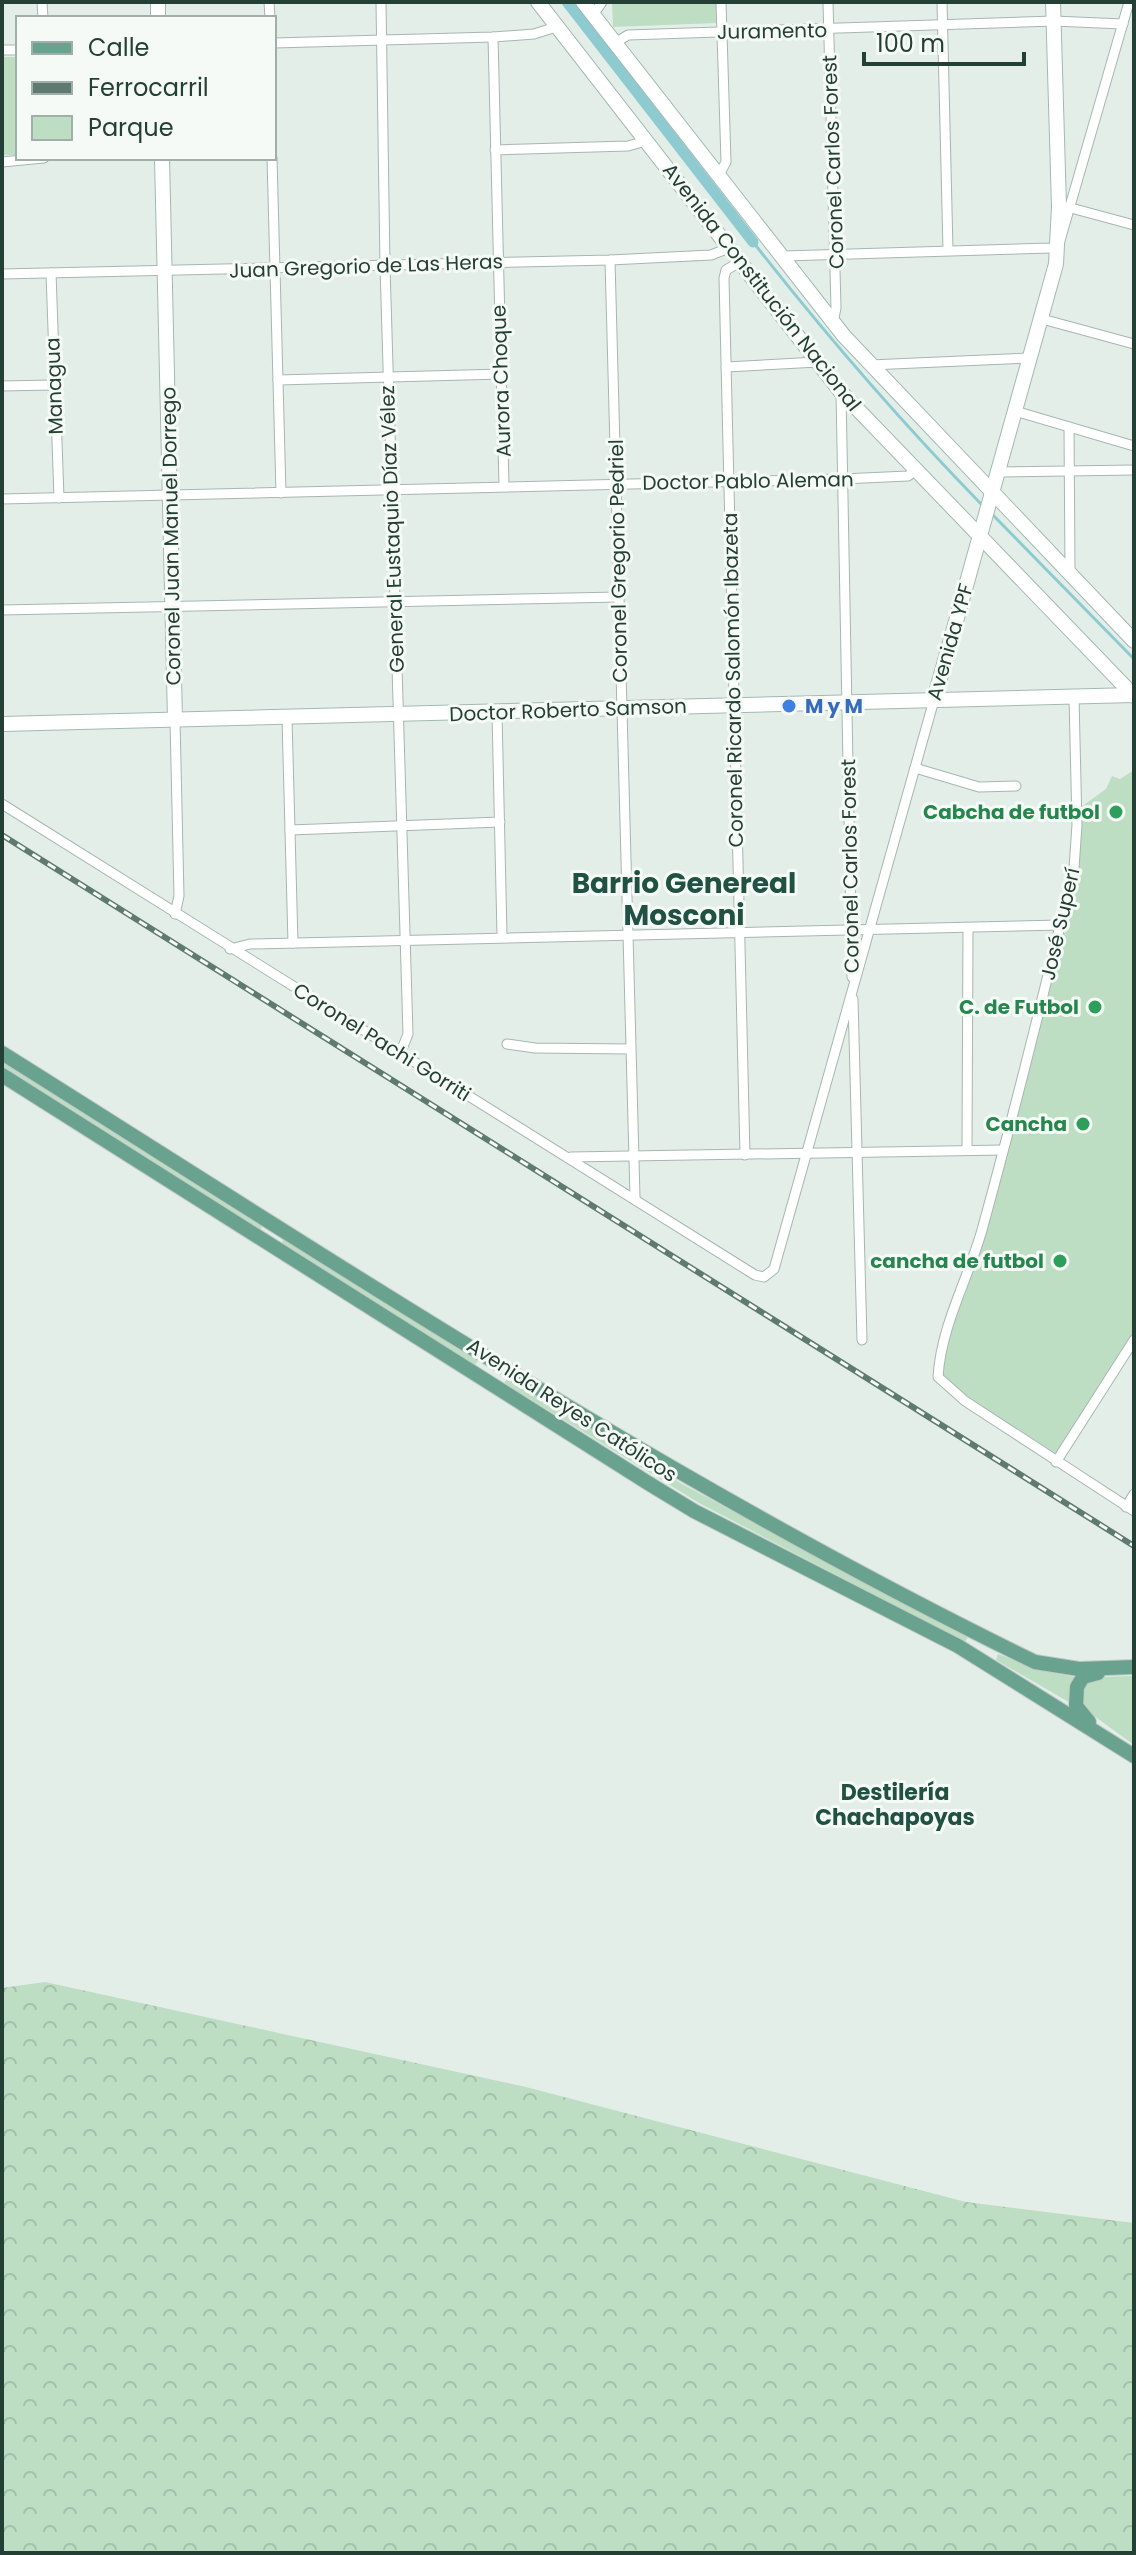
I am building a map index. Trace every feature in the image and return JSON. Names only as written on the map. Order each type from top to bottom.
[{"type":"main road","name":"Avenida Reyes Católicos","points":[[2,1053],[465,1343],[745,1511],[1035,1662],[1079,1669],[1134,1668]]},
{"type":"main road","name":"Avenida Reyes Católicos","points":[[2,1075],[671,1497],[958,1646],[1129,1753]]},
{"type":"main road","points":[[1129,1753],[1083,1718],[1076,1706],[1077,1687],[1088,1674],[1134,1668]]},
{"type":"street","name":"General Eustaquio Díaz Vélez","points":[[381,2],[385,266],[408,1034],[400,1054]]},
{"type":"street","name":"Avenida Constitución Nacional","points":[[538,2],[841,392],[1134,695]]},
{"type":"street","name":"Avenida Constitución Nacional","points":[[583,2],[597,8],[615,43],[869,365],[990,498],[1134,641]]},
{"type":"street","points":[[719,175],[726,162],[721,2]]},
{"type":"street","name":"Coronel Carlos Forest","points":[[828,2],[835,252],[833,322]]},
{"type":"street","points":[[942,2],[948,250]]},
{"type":"street","points":[[784,256],[835,252],[1051,248],[1059,244],[1053,2]]},
{"type":"street","name":"Avenida YPF","points":[[764,1277],[774,1269],[1129,2]]},
{"type":"street","name":"Juramento","points":[[615,43],[628,35],[1054,21],[1123,24]]},
{"type":"street","points":[[276,43],[493,37],[534,34],[556,27]]},
{"type":"street","name":"Aurora Choque","points":[[493,37],[504,486]]},
{"type":"street","points":[[495,150],[628,146],[646,141]]},
{"type":"street","points":[[2,162],[23,160]]},
{"type":"street","name":"Coronel Juan Manuel Dorrego","points":[[162,160],[179,896],[175,914]]},
{"type":"street","points":[[272,160],[281,493]]},
{"type":"street","points":[[1071,208],[1134,225]]},
{"type":"street","name":"Juan Gregorio de Las Heras","points":[[2,274],[610,260],[711,255],[729,248]]},
{"type":"street","name":"Coronel Gregorio Pedriel","points":[[610,260],[635,1197]]},
{"type":"street","name":"Coronel Ricardo Salomón Ibazeta","points":[[740,262],[724,273],[745,1155]]},
{"type":"street","name":"Managua","points":[[51,273],[59,498]]},
{"type":"street","points":[[1042,319],[1134,344]]},
{"type":"street","points":[[869,365],[1030,358]]},
{"type":"street","points":[[726,367],[818,362]]},
{"type":"street","points":[[278,380],[502,374]]},
{"type":"street","points":[[2,386],[53,385]]},
{"type":"street","name":"Coronel Carlos Forest","points":[[841,392],[850,930],[862,1340]]},
{"type":"street","points":[[1015,411],[1134,446]]},
{"type":"street","points":[[1069,427],[1070,576]]},
{"type":"street","name":"Doctor Pablo Aleman","points":[[2,499],[842,479],[908,476],[916,470]]},
{"type":"street","points":[[998,472],[1134,470]]},
{"type":"street","points":[[2,610],[619,597]]},
{"type":"street","name":"Doctor Roberto Samson","points":[[2,724],[846,705],[1134,695]]},
{"type":"street","name":"José Superí","points":[[1056,1462],[965,1401],[938,1377],[958,1293],[980,1236],[1003,1150],[1061,925],[1076,850],[1074,697]]},
{"type":"street","points":[[497,713],[502,936]]},
{"type":"street","points":[[287,718],[293,943]]},
{"type":"street","points":[[915,768],[979,787],[1016,786]]},
{"type":"street","name":"Coronel Pachi Gorriti","points":[[2,804],[230,949],[635,1197],[755,1275],[764,1277]]},
{"type":"street","points":[[290,830],[500,822]]},
{"type":"street","points":[[230,949],[293,943],[502,936],[1061,925]]},
{"type":"street","points":[[967,1149],[968,928]]},
{"type":"street","points":[[507,1044],[535,1048],[630,1049]]},
{"type":"street","points":[[569,1157],[1003,1150]]},
{"type":"street","points":[[1134,1340],[1056,1462],[1130,1509],[1134,1494]]},
{"type":"green space","points":[[612,2],[716,2],[717,23],[613,27]]},
{"type":"green space","points":[[2,57],[16,57],[16,155],[2,155]]},
{"type":"green space","points":[[1134,770],[1134,1339],[1056,1462],[938,1377],[974,1254],[1072,874],[1077,810],[1106,789],[1112,776],[1120,779]]},
{"type":"green space","points":[[2,1059],[263,1225],[260,1230],[2,1067]]},
{"type":"green space","points":[[285,1238],[479,1359],[475,1365],[281,1243]]},
{"type":"green space","points":[[509,1376],[682,1484],[968,1637],[965,1642],[699,1503],[504,1383]]},
{"type":"green space","points":[[998,1654],[1040,1670],[1075,1677],[1072,1704],[996,1660]]},
{"type":"green space","points":[[1134,1676],[1134,1745],[1083,1708],[1080,1688],[1092,1677]]},
{"type":"green space","points":[[45,1982],[526,2087],[966,2202],[1134,2223],[1134,2553],[2,2553],[2,1988]]},
{"type":"waterway","points":[[567,2],[753,242]]},
{"type":"waterway","points":[[753,242],[864,377],[982,505]]},
{"type":"waterway","points":[[991,513],[1134,659]]},
{"type":"railway","points":[[2,835],[1134,1546]]},
{"type":"place","name":"M y M","points":[[789,706]]},
{"type":"place","name":"Cabcha de futbol","points":[[1116,812]]},
{"type":"place","name":"C. de Futbol","points":[[1095,1007]]},
{"type":"place","name":"Cancha","points":[[1083,1124]]},
{"type":"place","name":"cancha de futbol","points":[[1060,1261]]},
{"type":"district","name":"Barrio Genereal Mosconi","points":[[684,899]]},
{"type":"district","name":"Destilería Chachapoyas","points":[[895,1804]]}]
